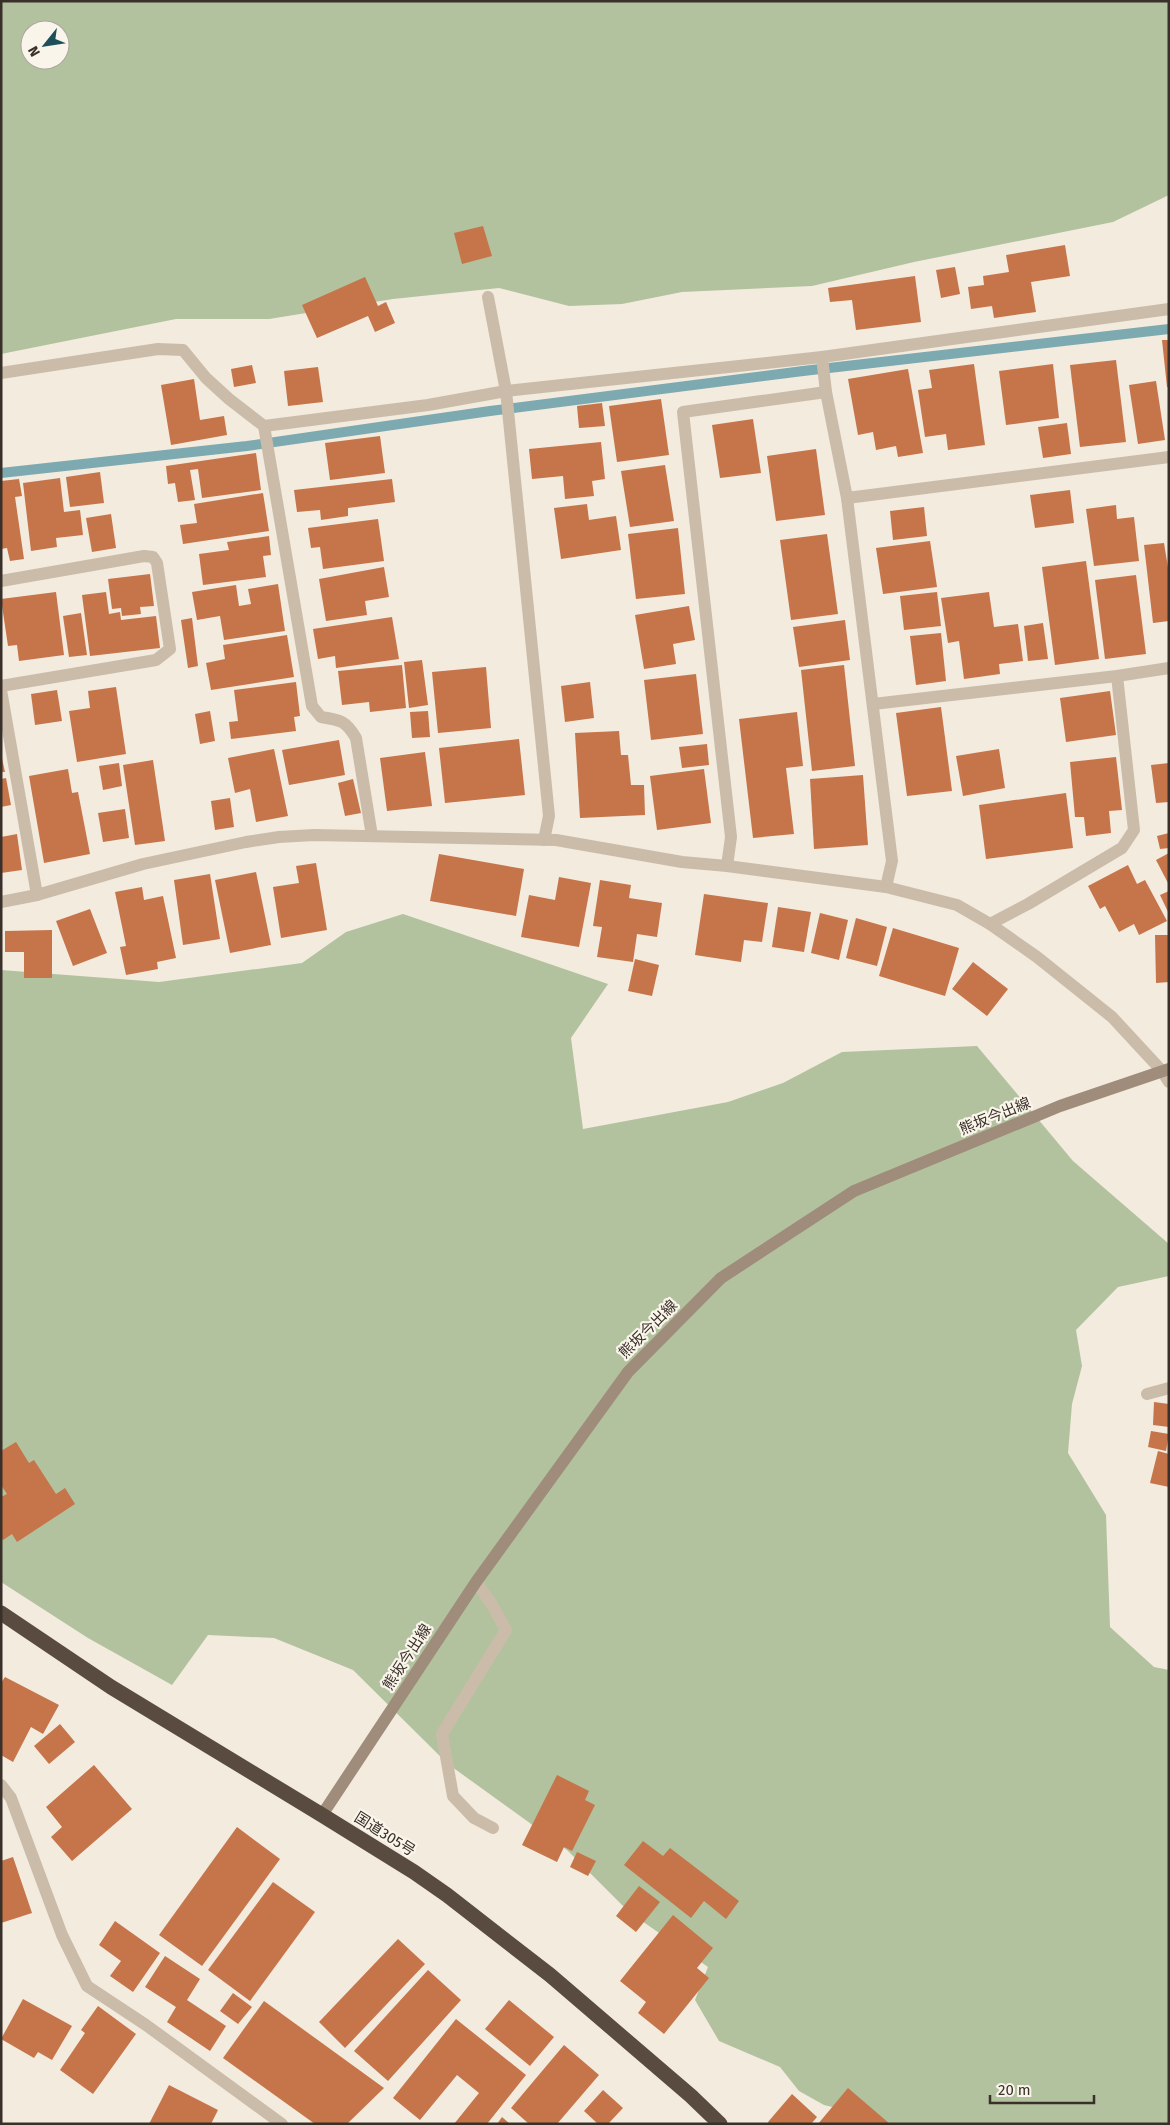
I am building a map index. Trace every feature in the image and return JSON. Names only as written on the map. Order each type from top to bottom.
[{"type":"highway","name":"国道305号","points":[[1,1613],[111,1687],[322,1815],[441,1891],[542,1969],[691,2096],[720,2124]]},
{"type":"main road","name":"熊坂今出線","points":[[322,1815],[476,1582],[628,1372],[721,1278],[854,1191],[1060,1106],[1166,1074]]},
{"type":"street","points":[[488,297],[506,391],[549,816],[544,840]]},
{"type":"street","points":[[264,426],[428,404],[506,391],[822,357],[1169,309]]},
{"type":"street","points":[[1,373],[158,349],[183,350],[206,378],[229,400],[264,426],[312,706],[322,717],[337,719],[348,724],[356,738],[372,836]]},
{"type":"street","points":[[822,357],[826,392],[846,498],[892,860],[886,887]]},
{"type":"street","points":[[727,866],[731,837],[683,412],[826,392]]},
{"type":"street","points":[[846,498],[1169,457]]},
{"type":"street","points":[[1,580],[144,556],[153,557],[157,563],[170,649],[156,660],[1,686]]},
{"type":"street","points":[[872,704],[1117,676],[1169,668]]},
{"type":"street","points":[[990,924],[1028,904],[1122,848],[1134,830],[1117,676]]},
{"type":"street","points":[[1,690],[37,895]]},
{"type":"street","points":[[1,902],[37,895],[143,864],[246,842],[279,837],[314,835],[556,840],[682,862],[727,866],[886,887],[957,905],[990,924],[1037,957],[1112,1017],[1166,1074]]},
{"type":"street","points":[[1147,1394],[1169,1388]]},
{"type":"street","points":[[476,1582],[491,1603],[506,1630],[442,1734],[453,1796],[474,1818],[493,1828]]},
{"type":"street","points":[[1,1785],[11,1798],[62,1936],[87,1986],[146,2025],[282,2124]]},
{"type":"green space","points":[[1,1],[1169,1],[1169,195],[1113,222],[914,262],[812,286],[682,292],[622,304],[569,306],[499,288],[393,299],[269,319],[176,319],[1,354]]},
{"type":"green space","points":[[403,914],[608,984],[571,1038],[583,1129],[728,1102],[783,1083],[842,1052],[977,1046],[1073,1161],[1169,1244],[1169,1276],[1118,1287],[1076,1330],[1082,1366],[1072,1404],[1068,1453],[1106,1515],[1110,1627],[1154,1667],[1169,1670],[1169,2124],[880,2124],[873,2117],[824,2105],[799,2091],[780,2067],[719,2041],[695,2000],[708,1967],[629,1912],[567,1850],[448,1764],[353,1670],[274,1638],[208,1635],[172,1685],[88,1638],[1,1582],[1,970],[159,982],[302,963],[346,932]]},
{"type":"building","points":[[483,226],[492,256],[462,264],[454,233]]},
{"type":"building","points":[[1065,245],[1070,276],[1031,282],[1036,312],[994,318],[992,306],[971,309],[968,287],[984,285],[983,276],[1009,272],[1006,255]]},
{"type":"building","points":[[955,267],[960,294],[941,298],[936,270]]},
{"type":"building","points":[[915,276],[921,322],[856,330],[852,300],[830,302],[828,288]]},
{"type":"building","points":[[365,277],[378,306],[386,302],[395,323],[375,332],[368,316],[317,338],[302,305]]},
{"type":"building","points":[[1162,340],[1169,340],[1169,387],[1167,387]]},
{"type":"building","points":[[1116,360],[1126,442],[1080,447],[1070,365]]},
{"type":"building","points":[[974,364],[985,445],[948,450],[946,434],[925,437],[918,390],[932,388],[929,370]]},
{"type":"building","points":[[1053,364],[1059,418],[1006,425],[999,371]]},
{"type":"building","points":[[252,365],[256,383],[234,387],[231,369]]},
{"type":"building","points":[[318,367],[323,402],[288,406],[284,371]]},
{"type":"building","points":[[908,369],[923,453],[898,457],[896,446],[876,450],[873,432],[858,435],[848,379]]},
{"type":"building","points":[[194,379],[200,420],[224,416],[227,435],[171,445],[161,385]]},
{"type":"building","points":[[1156,381],[1165,440],[1138,444],[1129,385]]},
{"type":"building","points":[[661,399],[669,455],[617,462],[609,406]]},
{"type":"building","points":[[602,403],[605,426],[579,428],[577,406]]},
{"type":"building","points":[[753,419],[761,473],[720,478],[712,425]]},
{"type":"building","points":[[1067,423],[1071,454],[1043,458],[1038,427]]},
{"type":"building","points":[[380,436],[385,473],[330,480],[325,443]]},
{"type":"building","points":[[601,442],[605,479],[592,481],[594,496],[565,499],[563,476],[532,479],[529,449]]},
{"type":"building","points":[[816,449],[825,515],[776,521],[767,456]]},
{"type":"building","points":[[256,453],[261,490],[202,498],[198,469],[190,470],[195,500],[178,502],[175,483],[168,484],[166,466]]},
{"type":"building","points":[[665,465],[674,521],[630,527],[621,471]]},
{"type":"building","points":[[100,472],[104,503],[70,507],[66,477]]},
{"type":"building","points":[[60,478],[64,512],[80,510],[83,535],[56,538],[57,547],[31,551],[23,483]]},
{"type":"building","points":[[19,479],[22,496],[15,497],[24,559],[10,561],[7,548],[1,549],[1,481]]},
{"type":"building","points":[[392,479],[395,502],[348,508],[348,516],[321,520],[320,510],[297,512],[294,490]]},
{"type":"building","points":[[1070,490],[1074,523],[1035,528],[1030,495]]},
{"type":"building","points":[[263,493],[269,531],[183,544],[180,525],[197,523],[194,504]]},
{"type":"building","points":[[587,504],[589,520],[616,516],[621,550],[561,559],[554,508]]},
{"type":"building","points":[[1116,505],[1117,519],[1134,517],[1139,561],[1094,566],[1086,509]]},
{"type":"building","points":[[924,507],[927,536],[893,540],[890,511]]},
{"type":"building","points":[[111,514],[116,548],[92,552],[86,518]]},
{"type":"building","points":[[378,519],[384,561],[323,569],[320,547],[311,548],[308,528]]},
{"type":"building","points":[[678,528],[685,594],[636,599],[628,534]]},
{"type":"building","points":[[827,534],[838,614],[791,620],[780,540]]},
{"type":"building","points":[[269,536],[271,555],[263,556],[266,577],[203,585],[199,554],[229,550],[227,542]]},
{"type":"building","points":[[930,541],[937,587],[883,594],[876,548]]},
{"type":"building","points":[[1164,543],[1169,574],[1169,621],[1153,623],[1144,545]]},
{"type":"building","points":[[1086,561],[1099,659],[1055,665],[1042,567]]},
{"type":"building","points":[[384,567],[389,597],[365,601],[367,615],[326,621],[319,579]]},
{"type":"building","points":[[150,574],[154,606],[140,607],[141,614],[122,616],[121,608],[112,609],[108,579]]},
{"type":"building","points":[[1136,575],[1146,654],[1105,659],[1095,580]]},
{"type":"building","points":[[278,584],[285,631],[224,640],[220,616],[197,620],[192,592],[236,585],[239,606],[251,604],[248,589]]},
{"type":"building","points":[[56,592],[64,655],[19,661],[17,645],[8,646],[1,599]]},
{"type":"building","points":[[106,592],[109,614],[120,612],[121,620],[156,616],[160,648],[90,656],[82,595]]},
{"type":"building","points":[[937,592],[941,626],[904,630],[900,596]]},
{"type":"building","points":[[989,592],[994,627],[1018,624],[1023,661],[999,664],[1000,674],[964,679],[959,641],[948,643],[941,598]]},
{"type":"building","points":[[689,606],[695,640],[673,644],[676,664],[644,669],[635,615]]},
{"type":"building","points":[[81,613],[87,655],[69,657],[63,616]]},
{"type":"building","points":[[392,617],[399,659],[336,668],[335,656],[318,659],[313,629]]},
{"type":"building","points":[[192,618],[198,666],[188,668],[181,620]]},
{"type":"building","points":[[845,620],[850,660],[799,667],[793,627]]},
{"type":"building","points":[[1043,623],[1048,659],[1028,661],[1024,626]]},
{"type":"building","points":[[941,633],[946,681],[916,685],[910,636]]},
{"type":"building","points":[[287,635],[294,677],[211,690],[206,663],[225,659],[223,645]]},
{"type":"building","points":[[422,660],[428,705],[409,708],[404,662]]},
{"type":"building","points":[[402,665],[406,708],[370,712],[369,702],[342,705],[338,671]]},
{"type":"building","points":[[844,665],[855,766],[812,771],[801,670]]},
{"type":"building","points":[[486,667],[491,728],[438,733],[432,672]]},
{"type":"building","points":[[696,674],[703,734],[651,740],[644,680]]},
{"type":"building","points":[[296,682],[300,716],[294,717],[296,731],[231,739],[229,722],[238,721],[234,690]]},
{"type":"building","points":[[590,682],[594,718],[565,722],[561,686]]},
{"type":"building","points":[[116,687],[126,754],[77,762],[69,711],[90,708],[88,691]]},
{"type":"building","points":[[57,690],[62,721],[35,725],[31,694]]},
{"type":"building","points":[[1110,691],[1116,735],[1066,742],[1060,698]]},
{"type":"building","points":[[941,707],[952,791],[907,796],[896,713]]},
{"type":"building","points":[[210,711],[215,741],[200,744],[195,714]]},
{"type":"building","points":[[428,711],[430,737],[412,738],[410,712]]},
{"type":"building","points":[[797,712],[803,766],[786,768],[794,834],[753,838],[739,719]]},
{"type":"building","points":[[619,731],[621,755],[628,755],[631,785],[644,785],[645,815],[580,818],[575,733]]},
{"type":"building","points":[[519,739],[525,795],[445,803],[439,748]]},
{"type":"building","points":[[339,740],[345,775],[289,785],[282,750]]},
{"type":"building","points":[[707,744],[709,765],[682,768],[679,747]]},
{"type":"building","points":[[274,749],[288,816],[256,822],[250,789],[235,793],[228,758]]},
{"type":"building","points":[[999,749],[1005,788],[963,796],[956,756]]},
{"type":"building","points":[[425,752],[432,806],[387,811],[380,758]]},
{"type":"building","points":[[1,754],[5,772],[1,772]]},
{"type":"building","points":[[1116,757],[1122,810],[1109,811],[1111,833],[1086,836],[1084,817],[1075,817],[1070,762]]},
{"type":"building","points":[[153,760],[165,841],[135,845],[123,765]]},
{"type":"building","points":[[119,763],[122,786],[103,790],[99,766]]},
{"type":"building","points":[[1169,763],[1169,802],[1156,803],[1151,765]]},
{"type":"building","points":[[68,769],[72,793],[78,792],[90,854],[44,863],[29,776]]},
{"type":"building","points":[[704,769],[711,823],[657,830],[650,776]]},
{"type":"building","points":[[863,775],[868,845],[814,849],[810,779]]},
{"type":"building","points":[[6,778],[11,805],[1,807],[1,779]]},
{"type":"building","points":[[353,779],[361,813],[345,816],[338,783]]},
{"type":"building","points":[[1066,793],[1073,848],[986,859],[979,805]]},
{"type":"building","points":[[230,798],[234,827],[215,830],[211,801]]},
{"type":"building","points":[[125,809],[129,838],[103,842],[98,813]]},
{"type":"building","points":[[1169,833],[1169,848],[1160,849],[1157,836]]},
{"type":"building","points":[[17,834],[22,870],[1,873],[1,837]]},
{"type":"building","points":[[1169,853],[1169,885],[1156,860]]},
{"type":"building","points":[[439,854],[524,869],[516,916],[430,901]]},
{"type":"building","points":[[316,863],[327,930],[281,938],[273,887],[299,883],[296,866]]},
{"type":"building","points":[[1128,865],[1137,884],[1145,880],[1167,921],[1139,935],[1134,924],[1119,932],[1105,906],[1100,909],[1088,886]]},
{"type":"building","points":[[256,872],[271,945],[230,953],[215,880]]},
{"type":"building","points":[[210,874],[220,939],[183,945],[174,880]]},
{"type":"building","points":[[559,877],[591,883],[579,947],[521,937],[529,895],[555,900]]},
{"type":"building","points":[[600,880],[631,885],[629,898],[662,903],[657,937],[637,934],[633,962],[597,957],[602,927],[593,926]]},
{"type":"building","points":[[142,887],[144,900],[163,896],[176,958],[157,962],[158,969],[126,975],[120,947],[126,946],[115,892]]},
{"type":"building","points":[[1169,891],[1169,914],[1160,895]]},
{"type":"building","points":[[704,894],[768,903],[762,942],[744,940],[741,962],[695,955]]},
{"type":"building","points":[[778,907],[811,912],[804,952],[772,947]]},
{"type":"building","points":[[90,909],[107,953],[73,966],[56,921]]},
{"type":"building","points":[[820,913],[848,920],[839,960],[811,953]]},
{"type":"building","points":[[856,918],[887,927],[877,966],[846,958]]},
{"type":"building","points":[[893,928],[959,948],[945,996],[879,976]]},
{"type":"building","points":[[52,930],[52,978],[24,978],[24,952],[5,952],[5,931]]},
{"type":"building","points":[[1155,935],[1169,935],[1169,982],[1156,983]]},
{"type":"building","points":[[635,959],[659,965],[652,996],[628,991]]},
{"type":"building","points":[[973,962],[1008,989],[987,1016],[952,989]]},
{"type":"building","points":[[1154,1402],[1169,1404],[1169,1427],[1153,1425]]},
{"type":"building","points":[[1151,1431],[1169,1434],[1166,1451],[1148,1447]]},
{"type":"building","points":[[16,1442],[29,1463],[34,1460],[56,1494],[65,1488],[75,1504],[17,1542],[12,1534],[3,1540],[1,1537],[1,1497],[7,1494],[1,1485],[1,1451]]},
{"type":"building","points":[[1158,1451],[1169,1454],[1169,1487],[1150,1483]]},
{"type":"building","points":[[5,1677],[59,1705],[43,1734],[31,1727],[13,1762],[1,1755],[1,1683]]},
{"type":"building","points":[[60,1724],[75,1742],[49,1764],[34,1746]]},
{"type":"building","points":[[94,1765],[132,1809],[72,1861],[51,1837],[62,1827],[46,1807]]},
{"type":"building","points":[[557,1775],[589,1791],[585,1800],[595,1805],[572,1851],[564,1847],[557,1862],[522,1845]]},
{"type":"building","points":[[237,1827],[280,1859],[202,1966],[159,1935]]},
{"type":"building","points":[[643,1841],[663,1856],[670,1848],[739,1901],[726,1919],[704,1901],[691,1918],[624,1865]]},
{"type":"building","points":[[577,1852],[596,1861],[588,1876],[570,1867]]},
{"type":"building","points":[[13,1857],[32,1913],[1,1923],[1,1861]]},
{"type":"building","points":[[273,1882],[315,1912],[250,2001],[208,1970]]},
{"type":"building","points":[[639,1886],[660,1902],[636,1932],[616,1916]]},
{"type":"building","points":[[673,1915],[713,1948],[697,1968],[709,1978],[664,2034],[638,2013],[646,2002],[620,1981]]},
{"type":"building","points":[[115,1921],[160,1953],[133,1992],[110,1976],[121,1961],[99,1945]]},
{"type":"building","points":[[398,1939],[425,1964],[345,2048],[319,2022]]},
{"type":"building","points":[[165,1956],[200,1979],[187,2000],[226,2026],[210,2051],[167,2022],[176,2007],[145,1987]]},
{"type":"building","points":[[428,1970],[461,2000],[388,2081],[354,2051]]},
{"type":"building","points":[[233,1993],[252,2007],[238,2024],[220,2011]]},
{"type":"building","points":[[23,1999],[72,2026],[52,2060],[38,2052],[34,2058],[1,2039]]},
{"type":"building","points":[[509,2000],[554,2037],[530,2066],[485,2029]]},
{"type":"building","points":[[264,2001],[384,2088],[347,2124],[315,2124],[223,2058]]},
{"type":"building","points":[[98,2006],[136,2034],[93,2094],[60,2070],[85,2033],[81,2030]]},
{"type":"building","points":[[456,2019],[526,2075],[487,2124],[454,2124],[479,2093],[457,2075],[420,2120],[393,2098]]},
{"type":"building","points":[[564,2045],[599,2075],[557,2124],[529,2124],[511,2108]]},
{"type":"building","points":[[169,2085],[218,2110],[211,2124],[149,2124]]},
{"type":"building","points":[[848,2088],[890,2124],[818,2124]]},
{"type":"building","points":[[603,2090],[623,2108],[608,2124],[598,2124],[584,2111]]},
{"type":"building","points":[[792,2094],[817,2117],[811,2124],[769,2124],[768,2122]]},
{"type":"building","points":[[502,2117],[510,2124],[497,2124]]},
{"type":"waterway","points":[[1,473],[247,446],[490,411],[803,371],[1169,329]]}]
